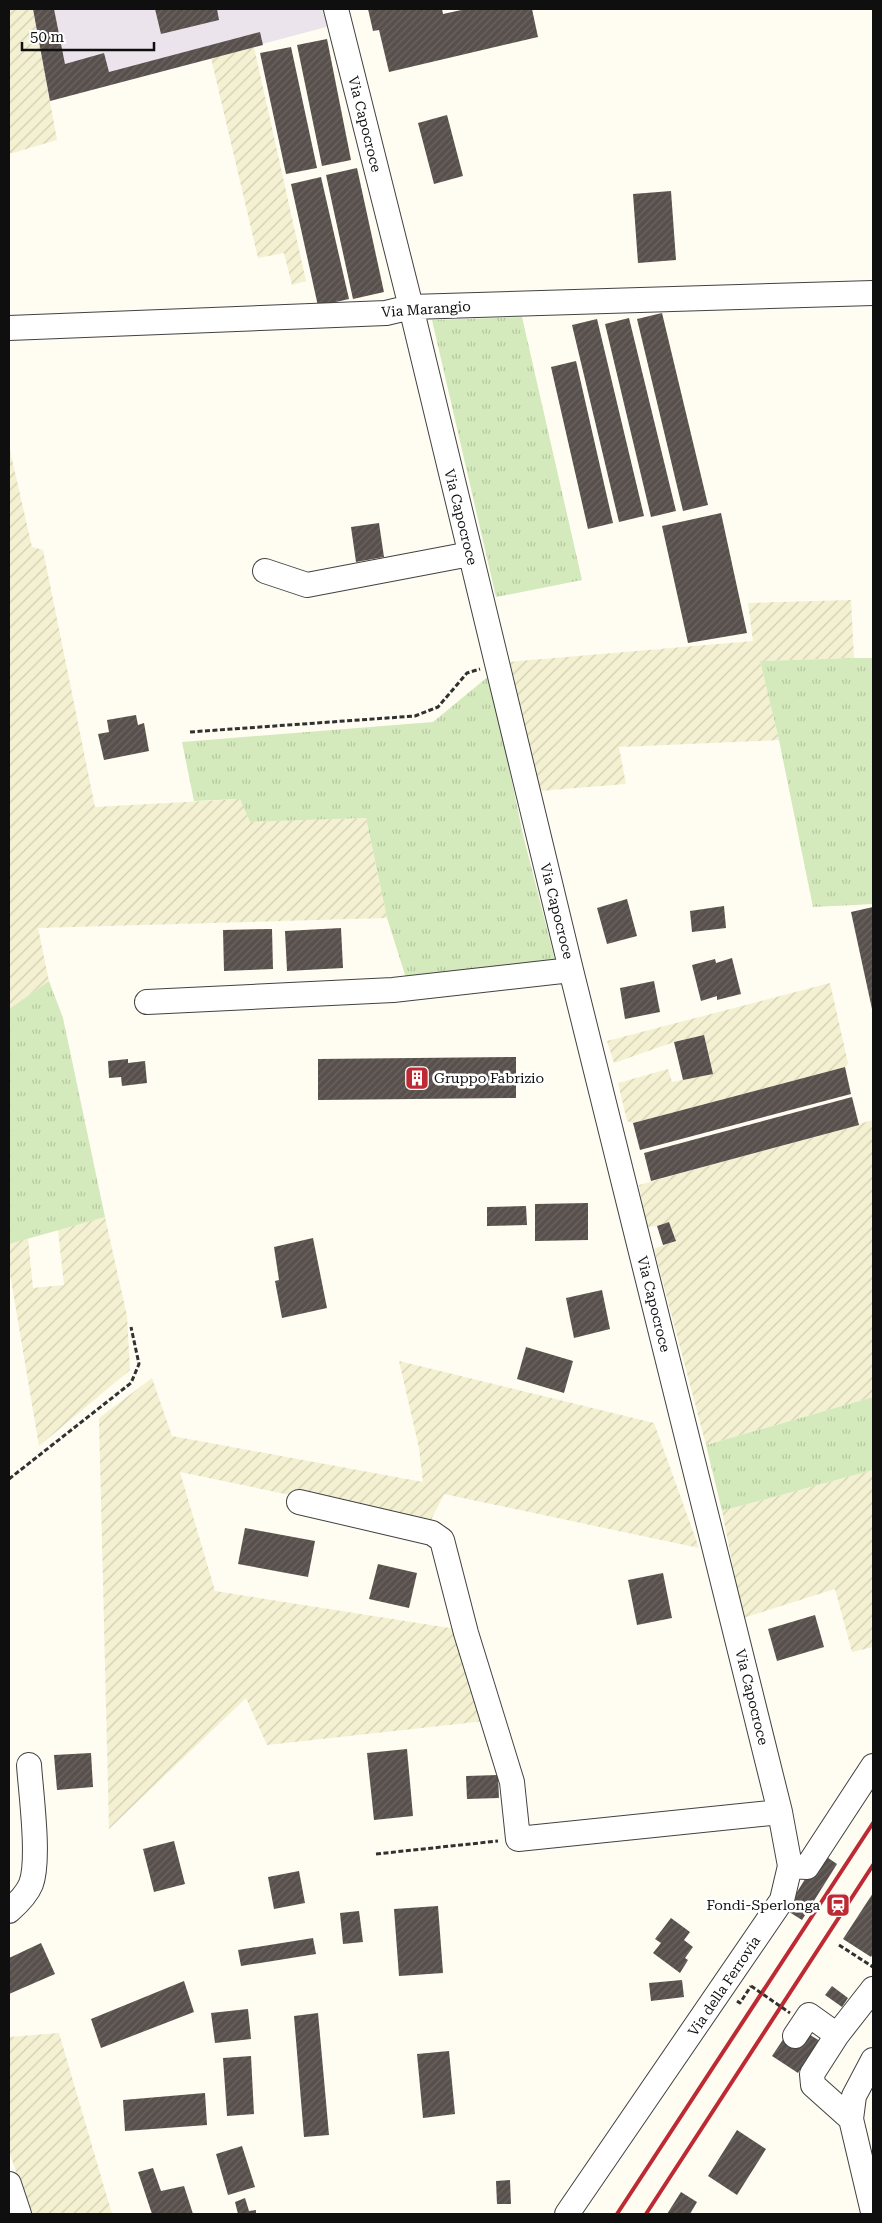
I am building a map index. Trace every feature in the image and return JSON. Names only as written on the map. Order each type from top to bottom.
[{"type":"street","name":"Via Capocroce","points":[[336,9],[411,307],[571,970],[780,1812],[790,1866]]},
{"type":"street","name":"Via Marangio","points":[[9,328],[386,313],[411,307],[873,293]]},
{"type":"street","points":[[265,571],[307,585],[470,554]]},
{"type":"street","points":[[147,1002],[393,990],[571,970]]},
{"type":"street","points":[[299,1502],[432,1532],[442,1540],[466,1633],[512,1782],[518,1839],[780,1812]]},
{"type":"street","points":[[9,1911],[16,1905],[30,1885],[35,1866],[29,1765]]},
{"type":"street","points":[[790,1866],[807,1868],[873,1766]]},
{"type":"street","name":"Via della Ferrovia","points":[[567,2214],[782,1900],[790,1866]]},
{"type":"street","points":[[851,2119],[813,2085],[812,2074],[837,2035],[873,1989]]},
{"type":"street","points":[[795,2036],[809,2015],[837,2035]]},
{"type":"street","points":[[873,2060],[854,2096],[851,2119],[873,2212]]},
{"type":"street","points":[[9,2184],[19,2214]]},
{"type":"path","points":[[190,732],[415,716],[438,707],[467,673],[497,664]]},
{"type":"path","points":[[9,1479],[131,1383],[139,1364],[131,1327]]},
{"type":"path","points":[[376,1854],[518,1839]]},
{"type":"path","points":[[839,1945],[873,1967]]},
{"type":"path","points":[[751,1986],[790,2013]]},
{"type":"shaded area","points":[[9,9],[33,9],[57,140],[9,154]]},
{"type":"shaded area","points":[[33,9],[326,9],[330,26],[50,101]]},
{"type":"shaded area","points":[[254,47],[306,281],[292,285],[284,253],[258,258],[211,58]]},
{"type":"shaded area","points":[[9,446],[32,547],[43,550],[95,807],[240,799],[250,822],[366,818],[387,918],[38,928],[49,981],[9,1009]]},
{"type":"shaded area","points":[[851,600],[854,658],[760,661],[779,740],[619,747],[626,784],[539,791],[507,662],[753,641],[748,603]]},
{"type":"shaded area","points":[[830,983],[848,1063],[845,1067],[633,1123],[627,1121],[618,1083],[668,1069],[672,1082],[712,1074],[704,1035],[674,1042],[614,1063],[607,1041]]},
{"type":"shaded area","points":[[873,1120],[873,1397],[706,1445],[654,1249],[676,1240],[669,1222],[646,1227],[639,1185]]},
{"type":"shaded area","points":[[105,1217],[127,1316],[130,1370],[39,1446],[9,1268],[9,1244],[28,1238],[33,1288],[64,1285],[58,1230]]},
{"type":"shaded area","points":[[399,1361],[654,1423],[699,1548],[444,1494],[429,1524],[180,1472],[215,1591],[456,1629],[485,1721],[267,1745],[246,1698],[109,1829],[99,1418],[152,1378],[172,1436],[423,1482],[419,1448]]},
{"type":"shaded area","points":[[873,1470],[873,1647],[852,1652],[835,1589],[743,1618],[722,1511]]},
{"type":"shaded area","points":[[59,2033],[112,2214],[30,2214],[9,2151],[9,2037]]},
{"type":"green space","points":[[522,317],[582,580],[496,597],[432,320]]},
{"type":"green space","points":[[873,658],[873,904],[813,907],[779,740],[760,661]]},
{"type":"green space","points":[[490,675],[523,835],[556,964],[407,981],[387,918],[366,818],[250,822],[240,799],[194,801],[182,742],[433,722]]},
{"type":"green space","points":[[49,981],[63,1018],[105,1217],[9,1244],[9,1009]]},
{"type":"green space","points":[[873,1397],[873,1470],[722,1511],[706,1445]]},
{"type":"building","points":[[33,9],[54,9],[65,64],[104,53],[109,72],[260,32],[263,45],[50,101]]},
{"type":"building","points":[[155,9],[217,9],[219,20],[161,34]]},
{"type":"building","points":[[368,9],[442,9],[443,14],[466,9],[532,9],[538,37],[389,72],[379,30],[373,31]]},
{"type":"building","points":[[327,39],[351,160],[322,166],[297,45]]},
{"type":"building","points":[[291,47],[317,168],[286,174],[260,53]]},
{"type":"building","points":[[447,115],[463,176],[434,184],[418,123]]},
{"type":"building","points":[[357,168],[384,292],[353,299],[326,175]]},
{"type":"building","points":[[321,177],[349,299],[318,306],[291,184]]},
{"type":"building","points":[[671,191],[676,260],[638,263],[633,194]]},
{"type":"building","points":[[662,313],[708,505],[683,511],[637,319]]},
{"type":"building","points":[[629,318],[676,511],[651,517],[605,324]]},
{"type":"building","points":[[597,319],[644,516],[619,522],[572,325]]},
{"type":"building","points":[[576,361],[613,523],[588,529],[551,367]]},
{"type":"building","points":[[721,513],[747,633],[688,643],[662,526]]},
{"type":"building","points":[[379,523],[384,557],[356,562],[351,527]]},
{"type":"building","points":[[136,715],[138,725],[144,723],[149,751],[104,760],[98,734],[109,732],[107,720]]},
{"type":"building","points":[[627,899],[637,936],[607,944],[597,908]]},
{"type":"building","points":[[724,906],[726,928],[692,932],[690,911]]},
{"type":"building","points":[[873,907],[873,1009],[872,1009],[851,912]]},
{"type":"building","points":[[341,928],[343,968],[287,971],[285,931]]},
{"type":"building","points":[[272,929],[273,969],[224,971],[223,930]]},
{"type":"building","points":[[732,958],[741,994],[717,1000],[717,996],[701,1001],[692,965],[715,959],[716,963]]},
{"type":"building","points":[[654,981],[660,1012],[625,1019],[620,988]]},
{"type":"building","points":[[704,1035],[713,1074],[683,1080],[674,1042]]},
{"type":"building","name":"Gruppo Fabrizio","points":[[516,1057],[516,1098],[318,1100],[318,1059]]},
{"type":"building","points":[[128,1059],[128,1063],[145,1061],[147,1083],[122,1086],[121,1077],[109,1078],[108,1061]]},
{"type":"building","points":[[845,1067],[851,1094],[640,1150],[633,1123]]},
{"type":"building","points":[[852,1097],[859,1125],[651,1181],[644,1153]]},
{"type":"building","points":[[588,1203],[588,1240],[535,1241],[535,1204]]},
{"type":"building","points":[[526,1206],[527,1225],[487,1226],[487,1207]]},
{"type":"building","points":[[669,1222],[676,1241],[663,1245],[657,1226]]},
{"type":"building","points":[[313,1238],[327,1308],[282,1318],[275,1281],[279,1280],[274,1247]]},
{"type":"building","points":[[602,1290],[610,1329],[574,1338],[566,1298]]},
{"type":"building","points":[[526,1347],[573,1361],[564,1393],[517,1379]]},
{"type":"building","points":[[245,1528],[315,1541],[308,1577],[238,1564]]},
{"type":"building","points":[[378,1564],[417,1573],[409,1608],[369,1599]]},
{"type":"building","points":[[663,1573],[672,1618],[637,1625],[628,1580]]},
{"type":"building","points":[[815,1615],[824,1647],[777,1661],[768,1629]]},
{"type":"building","points":[[407,1749],[413,1816],[374,1820],[367,1753]]},
{"type":"building","points":[[91,1753],[93,1787],[57,1790],[54,1755]]},
{"type":"building","points":[[498,1775],[499,1798],[467,1799],[466,1776]]},
{"type":"building","points":[[174,1841],[185,1884],[154,1892],[143,1849]]},
{"type":"building","points":[[821,1853],[837,1864],[802,1920],[786,1910]]},
{"type":"building","points":[[299,1871],[305,1903],[274,1909],[268,1877]]},
{"type":"building","name":"Fondi-Sperlonga","points":[[873,1893],[873,1954],[871,1957],[843,1939]]},
{"type":"building","points":[[438,1906],[443,1973],[399,1976],[394,1909]]},
{"type":"building","points":[[359,1911],[363,1942],[343,1944],[340,1913]]},
{"type":"building","points":[[671,1918],[690,1932],[684,1940],[693,1947],[685,1958],[688,1960],[680,1973],[653,1953],[661,1943],[655,1939]]},
{"type":"building","points":[[313,1938],[316,1954],[241,1966],[238,1950]]},
{"type":"building","points":[[41,1943],[55,1974],[9,1994],[9,1958]]},
{"type":"building","points":[[682,1980],[684,1997],[651,2001],[649,1983]]},
{"type":"building","points":[[184,1981],[194,2012],[101,2048],[91,2019]]},
{"type":"building","points":[[832,1986],[848,1998],[842,2007],[825,1995]]},
{"type":"building","points":[[248,2009],[251,2039],[215,2043],[211,2013]]},
{"type":"building","points":[[318,2013],[329,2135],[304,2137],[294,2016]]},
{"type":"building","points":[[807,2033],[820,2041],[798,2073],[772,2056],[784,2038],[797,2047]]},
{"type":"building","points":[[449,2051],[455,2114],[423,2118],[417,2054]]},
{"type":"building","points":[[251,2056],[254,2114],[227,2116],[223,2058]]},
{"type":"building","points":[[205,2093],[207,2125],[125,2131],[123,2100]]},
{"type":"building","points":[[737,2130],[766,2149],[737,2195],[708,2176]]},
{"type":"building","points":[[242,2146],[255,2187],[228,2195],[216,2154]]},
{"type":"building","points":[[153,2168],[161,2191],[184,2186],[193,2214],[152,2214],[138,2172]]},
{"type":"building","points":[[510,2180],[511,2204],[497,2204],[496,2181]]},
{"type":"building","points":[[681,2192],[697,2202],[690,2214],[667,2214]]},
{"type":"building","points":[[245,2198],[249,2211],[256,2210],[256,2214],[238,2214],[235,2202]]},
{"type":"railway","points":[[617,2214],[873,1823]]},
{"type":"railway","points":[[646,2214],[873,1865]]},
{"type":"place","name":"Gruppo Fabrizio","points":[[417,1078]]},
{"type":"place","name":"Fondi-Sperlonga","points":[[838,1905]]}]
